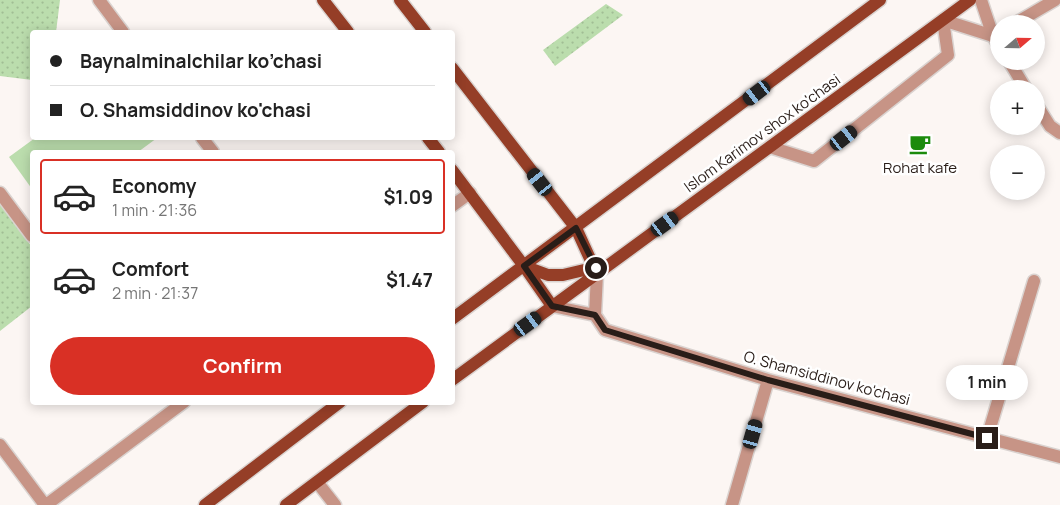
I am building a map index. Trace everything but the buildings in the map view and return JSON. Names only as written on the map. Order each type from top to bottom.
[{"type":"main road","points":[[323,0],[346,30]]},
{"type":"main road","points":[[400,0],[423,30]]},
{"type":"main road","points":[[455,317],[880,0]]},
{"type":"main road","name":"Islom Karimov shox ko'chasi","points":[[455,378],[597,271],[620,257],[970,0]]},
{"type":"main road","points":[[455,72],[576,228],[597,271],[548,275],[524,266]]},
{"type":"main road","points":[[430,140],[437,150]]},
{"type":"main road","points":[[455,174],[552,306]]},
{"type":"main road","points":[[205,505],[336,405]]},
{"type":"main road","points":[[286,505],[419,405]]},
{"type":"street","points":[[99,0],[122,30]]},
{"type":"street","points":[[981,0],[990,21]]},
{"type":"street","points":[[1029,15],[1055,0]]},
{"type":"street","points":[[770,147],[814,161],[948,55],[943,20],[990,36]]},
{"type":"street","points":[[1045,118],[1050,126],[1060,133]]},
{"type":"street","points":[[204,140],[211,150]]},
{"type":"street","points":[[0,193],[30,233]]},
{"type":"street","points":[[455,204],[470,193]]},
{"type":"street","points":[[552,306],[595,315],[597,271]]},
{"type":"street","points":[[987,438],[1034,282]]},
{"type":"street","name":"O. Shamsiddinov ko'chasi","points":[[595,315],[605,330],[768,380],[1060,457]]},
{"type":"street","points":[[732,505],[768,380]]},
{"type":"street","points":[[0,445],[46,505],[180,405]]},
{"type":"street","points":[[317,482],[334,505]]},
{"type":"green space","points":[[0,0],[60,0],[56,30],[30,30],[30,80],[0,76]]},
{"type":"green space","points":[[606,4],[623,15],[555,66],[543,50]]},
{"type":"green space","points":[[32,140],[154,140],[141,150],[30,150],[30,186],[9,157]]},
{"type":"green space","points":[[0,204],[30,244],[30,308],[0,331]]},
{"type":"place","name":"Rohat kafe","points":[[920,144]]},
{"type":"route","points":[[596,268],[576,228],[524,266],[552,306],[595,315],[605,330],[768,380],[987,438]]}]
